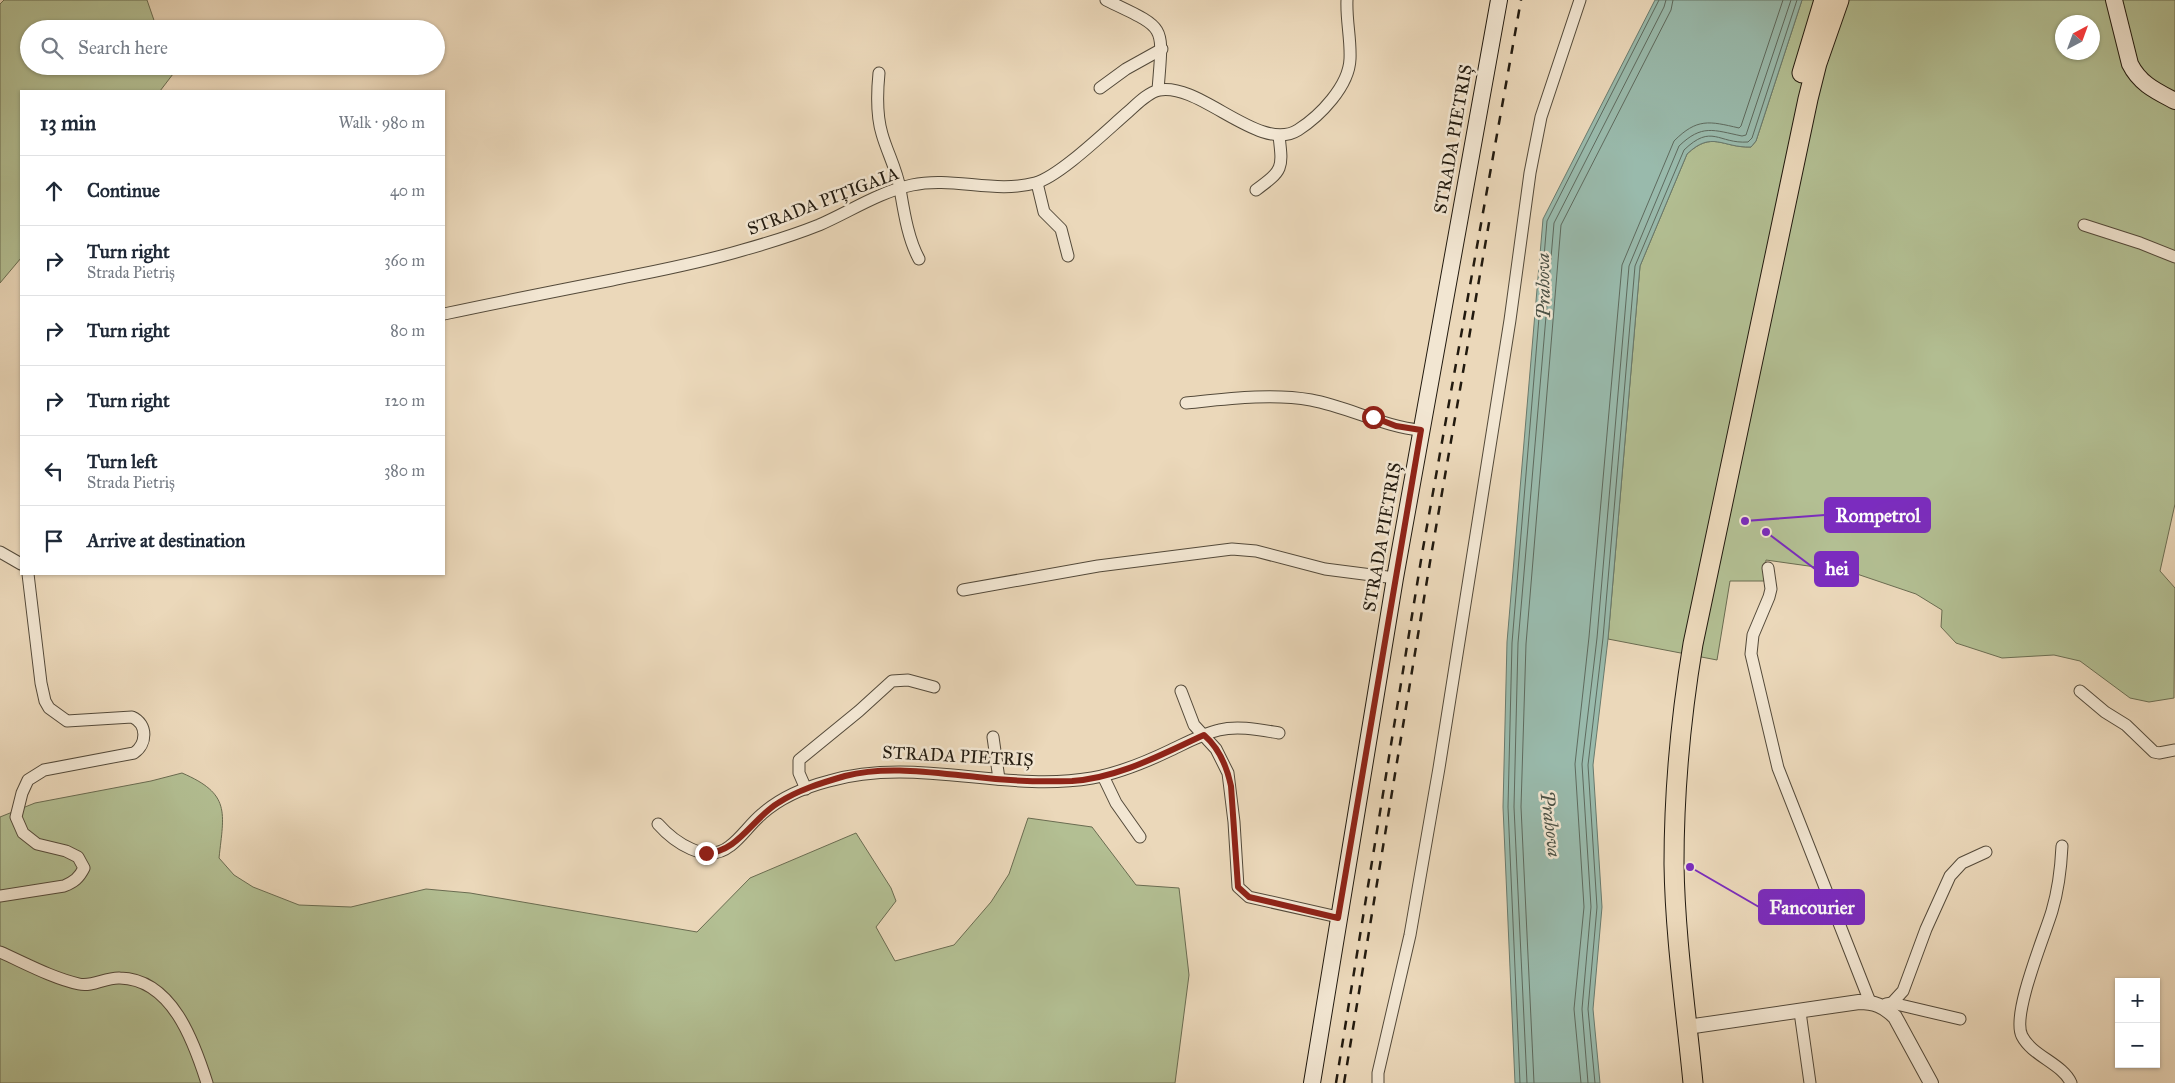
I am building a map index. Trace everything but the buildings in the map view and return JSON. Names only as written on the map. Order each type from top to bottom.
[{"type":"highway","points":[[1682,1083],[1664,867],[1665,803],[1672,718],[1694,586],[1734,406],[1796,97],[1814,27],[1824,0]]},
{"type":"highway","points":[[1693,1083],[1679,943],[1674,863],[1680,752],[1690,665],[1808,99],[1817,63],[1839,0]]},
{"type":"main road","name":"STRADA PIETRIȘ","points":[[1312,1083],[1395,578],[1499,0]]},
{"type":"main road","points":[[2114,0],[2130,64],[2134,72],[2148,86],[2175,101]]},
{"type":"street","points":[[1106,0],[1149,20],[1160,33],[1162,49],[1158,90],[1197,99],[1258,130],[1280,136],[1298,131],[1335,94],[1346,77],[1350,62],[1347,0]]},
{"type":"street","points":[[1378,1083],[1378,1073],[1410,935],[1439,768],[1510,320],[1530,173],[1541,117],[1580,0]]},
{"type":"street","points":[[1100,88],[1126,69],[1162,49]]},
{"type":"street","points":[[879,72],[877,97],[881,132],[900,188],[900,200],[915,250],[920,259]]},
{"type":"street","name":"STRADA PIȚIGAIA","points":[[445,314],[682,266],[739,252],[818,226],[900,188],[914,184],[935,183],[1009,187],[1037,183],[1057,172],[1140,102],[1158,90]]},
{"type":"street","points":[[1256,190],[1274,176],[1281,166],[1280,136]]},
{"type":"street","points":[[1037,183],[1044,212],[1061,229],[1068,256]]},
{"type":"street","points":[[2084,224],[2175,257]]},
{"type":"street","points":[[1186,403],[1273,398],[1310,400],[1348,409],[1396,426],[1421,430]]},
{"type":"street","points":[[963,590],[1098,566],[1232,549],[1256,550],[1325,569],[1395,578]]},
{"type":"street","points":[[0,552],[20,563]]},
{"type":"street","points":[[1768,568],[1771,589],[1753,636],[1750,654],[1768,734],[1778,768],[1880,1003],[1895,1017],[1931,1083]]},
{"type":"street","points":[[0,896],[64,886],[80,876],[84,868],[78,857],[66,851],[38,844],[23,833],[16,817],[22,792],[28,780],[44,770],[134,753],[140,749],[144,736],[143,726],[132,717],[67,721],[49,708],[45,701],[41,683],[28,575]]},
{"type":"street","points":[[806,789],[799,773],[799,760],[860,711],[886,685],[899,679],[934,687]]},
{"type":"street","points":[[1181,691],[1194,725],[1216,748],[1228,773],[1231,786],[1238,887],[1249,897],[1338,918]]},
{"type":"street","points":[[2080,691],[2105,712],[2126,724],[2154,752],[2175,750]]},
{"type":"street","name":"STRADA PIETRIȘ","points":[[658,824],[675,841],[686,847],[706,853],[716,853],[729,847],[770,808],[806,789],[848,776],[874,772],[931,772],[999,779],[1072,780],[1103,776],[1152,759],[1220,729],[1235,728],[1279,733]]},
{"type":"street","points":[[994,737],[999,779]]},
{"type":"street","points":[[1103,776],[1116,803],[1140,837]]},
{"type":"street","points":[[2062,846],[2052,909],[2018,1020],[2022,1036],[2029,1046],[2064,1074],[2071,1083]]},
{"type":"street","points":[[1880,1003],[1903,990],[1926,929],[1950,876],[1962,863],[1986,852]]},
{"type":"street","points":[[0,952],[80,984],[119,978],[142,981],[164,998],[177,1013],[192,1037],[207,1083]]},
{"type":"street","points":[[1687,1027],[1859,1002],[1880,1003],[1960,1020]]},
{"type":"street","points":[[1800,1012],[1810,1083]]},
{"type":"shaded area","points":[[4,0],[147,0],[154,20],[20,20],[20,75],[172,75],[161,90],[20,90],[20,259],[0,283],[0,4]]},
{"type":"shaded area","points":[[1802,0],[2175,0],[2175,504],[2160,571],[2175,588],[2174,698],[2149,702],[2130,698],[2080,661],[2054,655],[2002,658],[1956,643],[1941,627],[1942,610],[1916,594],[1851,572],[1766,560],[1764,581],[1730,581],[1717,660],[1608,639],[1640,266],[1687,154],[1704,143],[1711,142],[1751,147],[1756,141]]},
{"type":"shaded area","points":[[182,773],[198,781],[217,797],[221,806],[222,816],[219,858],[234,875],[253,887],[299,905],[351,907],[426,889],[470,893],[697,932],[750,878],[856,833],[891,888],[896,901],[876,927],[895,961],[954,945],[991,902],[1009,874],[1028,818],[1092,827],[1136,885],[1179,888],[1189,975],[1175,1083],[0,1083],[0,817],[35,803],[151,781]]},
{"type":"water","name":"Prahova","points":[[1655,0],[1802,0],[1756,141],[1751,147],[1717,142],[1703,143],[1687,154],[1640,266],[1608,639],[1593,765],[1602,907],[1593,1009],[1600,1083],[1515,1083],[1503,807],[1507,642],[1543,219]]},
{"type":"railway","points":[[1336,1083],[1422,554],[1521,0]]},
{"type":"railway","points":[[1344,1083],[1431,556],[1490,217]]},
{"type":"place","name":"Rompetrol","points":[[1745,521]]},
{"type":"place","name":"hei","points":[[1766,532]]},
{"type":"place","name":"Fancourier","points":[[1690,867]]},
{"type":"route","points":[[706,853],[716,853],[729,847],[761,814],[780,801],[824,782],[848,776],[874,772],[908,771],[999,779],[1086,779],[1103,776],[1152,759],[1204,735],[1216,748],[1224,763],[1231,786],[1236,881],[1238,887],[1249,897],[1338,918],[1421,430],[1407,429],[1373,417]]}]
